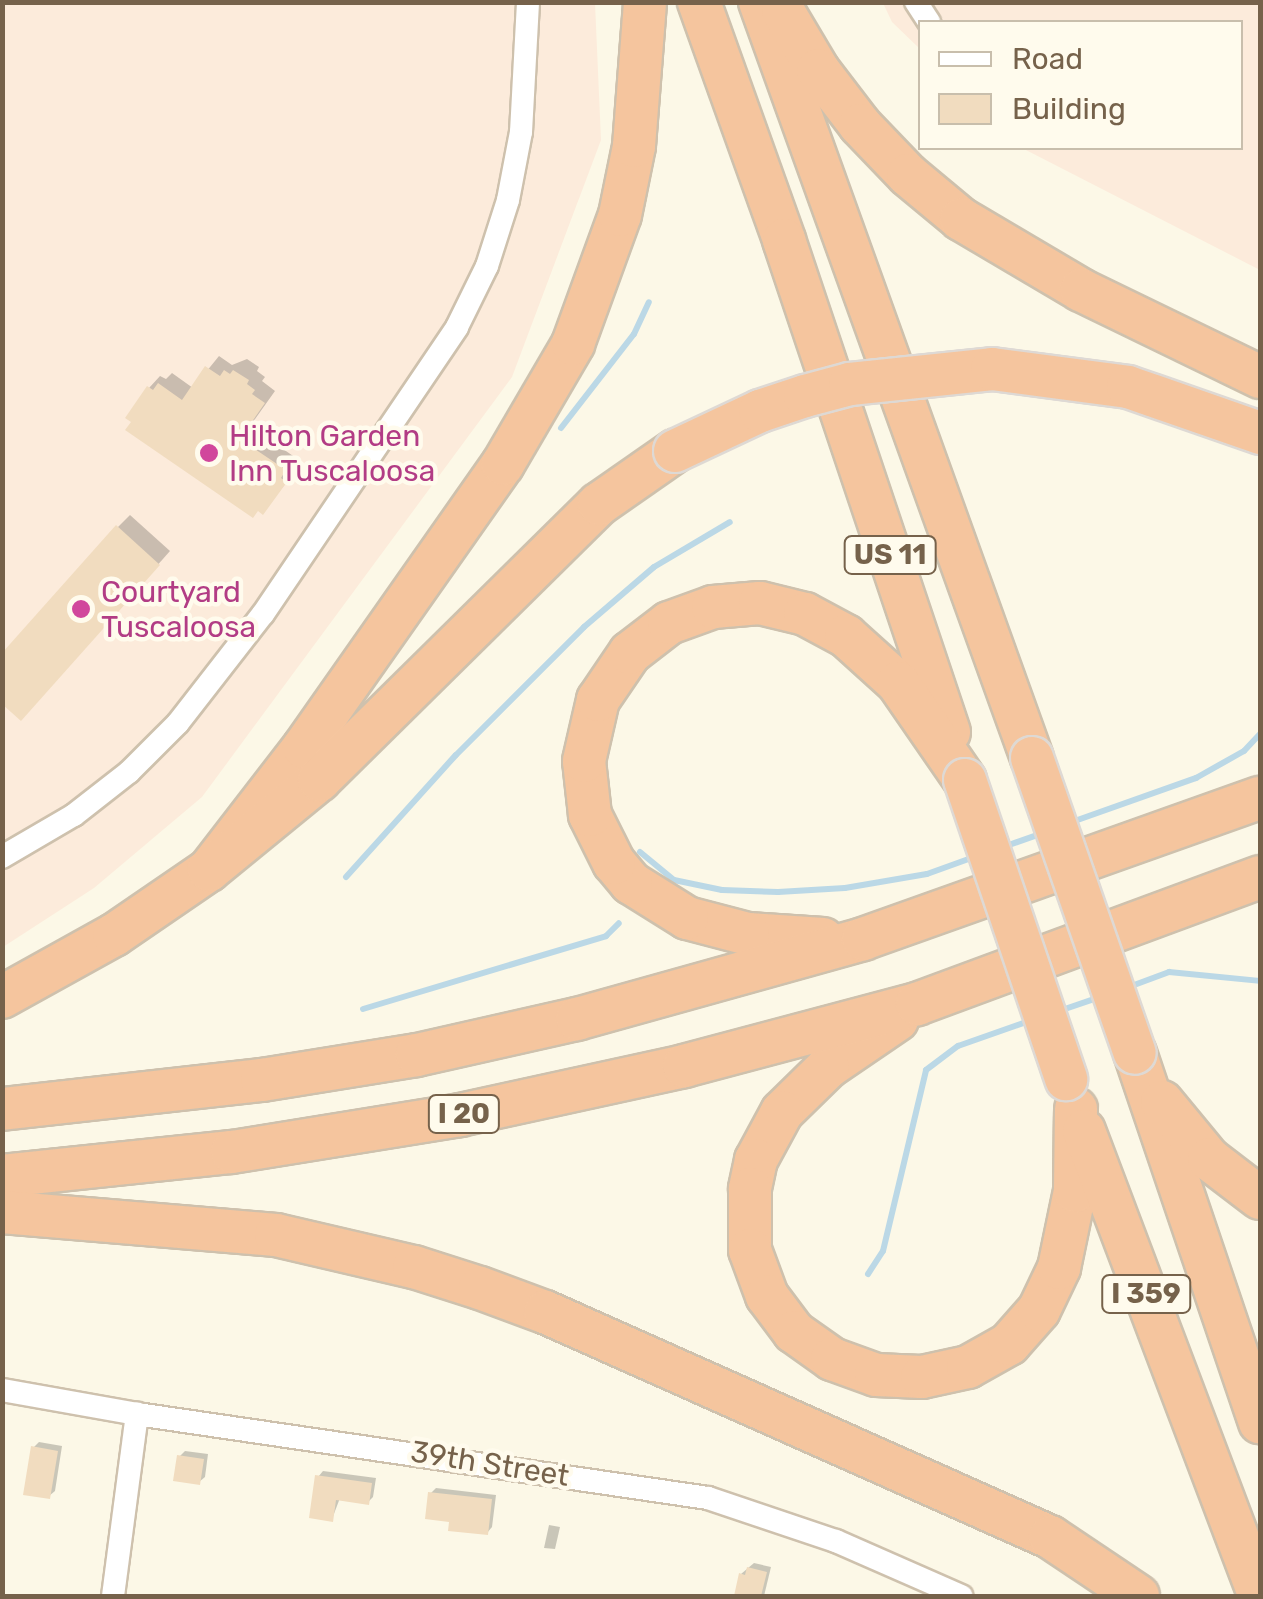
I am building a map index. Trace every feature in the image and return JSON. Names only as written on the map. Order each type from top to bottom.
[{"type":"highway","points":[[209,870],[304,747],[502,464],[572,344],[620,215],[634,146],[645,2]]},
{"type":"highway","name":"US 11","points":[[699,2],[784,240],[965,780]]},
{"type":"highway","name":"US 11","points":[[760,2],[1032,758],[1260,1422]]},
{"type":"highway","points":[[778,2],[818,70],[860,124],[908,175],[961,220],[1081,290],[1260,377]]},
{"type":"highway","points":[[2,996],[114,935],[209,870],[319,780],[599,504],[676,451],[760,410],[850,384],[992,369],[1128,387],[1260,434]]},
{"type":"highway","points":[[863,940],[788,939],[730,930],[687,918],[631,883],[600,840],[586,792],[589,730],[598,700],[614,673],[649,636],[690,614],[760,603],[805,614],[846,636],[898,683],[965,780]]},
{"type":"highway","name":"I 359","points":[[965,780],[1071,1094],[1260,1596]]},
{"type":"highway","name":"I 20","points":[[2,1108],[262,1080],[417,1054],[577,1019],[863,940],[1260,798]]},
{"type":"highway","name":"I 20","points":[[2,1176],[232,1152],[460,1116],[684,1066],[918,1004],[1254,883]]},
{"type":"highway","points":[[918,1004],[804,1089],[782,1112],[756,1160],[747,1220],[757,1274],[779,1314],[812,1348],[865,1371],[911,1378],[968,1367],[1009,1344],[1039,1310],[1059,1268],[1075,1192],[1071,1094]]},
{"type":"highway","points":[[1134,1054],[1167,1111],[1188,1136],[1224,1172],[1260,1198]]},
{"type":"highway","points":[[2,1212],[276,1235],[414,1267],[480,1288],[598,1336],[1050,1537],[1138,1596]]},
{"type":"street","points":[[2,857],[88,804],[128,772],[189,710],[264,614],[456,328],[486,266],[508,200],[521,132],[528,2]]},
{"type":"street","name":"39th Street","points":[[2,1390],[137,1414],[708,1498],[836,1541],[961,1596]]},
{"type":"street","points":[[113,1596],[137,1414]]},
{"type":"shaded area","points":[[3,3],[595,3],[601,140],[512,377],[202,797],[94,888],[3,947]]},
{"type":"shaded area","points":[[883,3],[1260,3],[1260,270],[1026,150],[1243,150],[1243,20],[918,20],[918,47],[892,22]]},
{"type":"building","name":"Hilton Garden Inn Tuscaloosa","points":[[205,366],[220,376],[224,370],[230,374],[233,370],[249,380],[247,384],[255,390],[252,394],[265,403],[240,439],[286,470],[281,478],[287,482],[263,515],[258,511],[253,518],[125,430],[131,422],[125,418],[147,386],[153,390],[158,383],[182,400]]},
{"type":"building","name":"Courtyard Tuscaloosa","points":[[116,525],[160,565],[21,721],[2,704],[2,653]]},
{"type":"building","points":[[31,1446],[58,1451],[50,1499],[23,1495]]},
{"type":"building","points":[[177,1455],[204,1459],[200,1485],[173,1481]]},
{"type":"building","points":[[315,1475],[372,1483],[369,1505],[336,1500],[333,1522],[309,1518]]},
{"type":"building","points":[[428,1492],[492,1499],[488,1535],[448,1531],[449,1522],[425,1519]]},
{"type":"building","points":[[747,1567],[767,1572],[761,1596],[734,1596],[739,1573],[745,1575]]},
{"type":"waterway","points":[[561,428],[634,334],[649,302]]},
{"type":"waterway","points":[[346,877],[456,755],[584,627],[654,567],[730,522]]},
{"type":"waterway","points":[[1069,823],[1196,778],[1244,751],[1260,734]]},
{"type":"waterway","points":[[1003,847],[1043,833]]},
{"type":"waterway","points":[[640,852],[674,880],[722,890],[778,892],[845,888],[927,874],[977,856]]},
{"type":"waterway","points":[[363,1009],[606,936],[619,923]]},
{"type":"waterway","points":[[1126,988],[1169,972],[1260,981]]},
{"type":"waterway","points":[[1059,1011],[1100,997]]},
{"type":"waterway","points":[[868,1274],[883,1251],[926,1070],[958,1046],[1029,1021]]},
{"type":"place","name":"Hilton Garden Inn Tuscaloosa","points":[[209,453]]},
{"type":"place","name":"Courtyard Tuscaloosa","points":[[81,609]]}]
